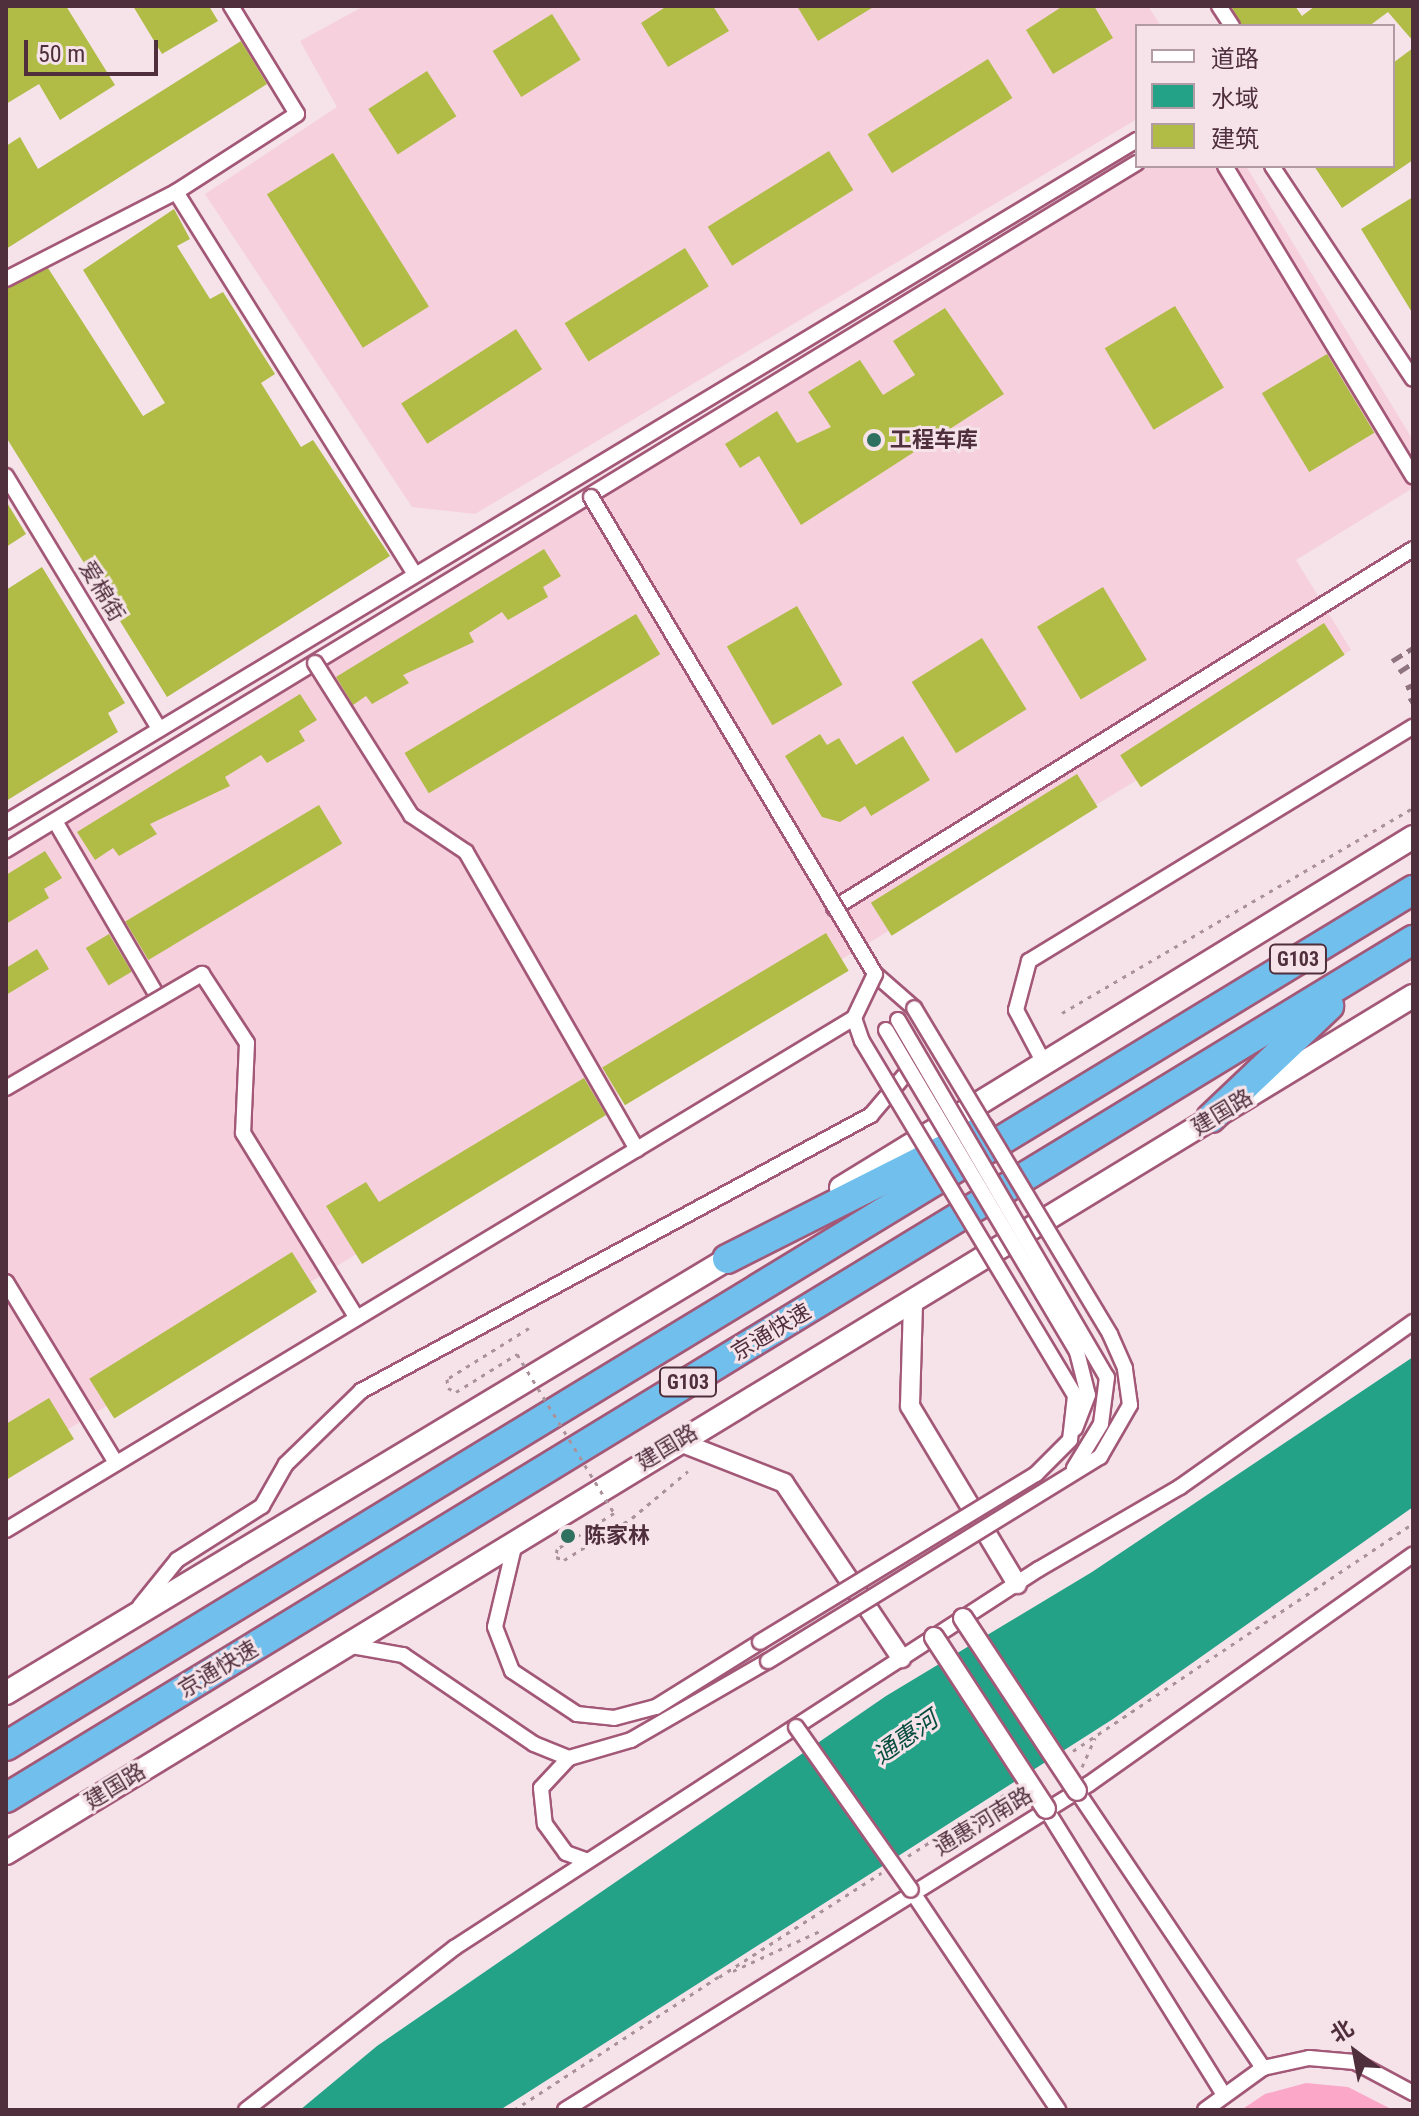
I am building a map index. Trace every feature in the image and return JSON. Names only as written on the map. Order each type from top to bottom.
[{"type":"highway","name":"京通快速","points":[[6,1746],[1413,890]]},
{"type":"highway","name":"京通快速","points":[[6,1798],[1413,940]]},
{"type":"highway","points":[[1211,1118],[1370,966]]},
{"type":"highway","points":[[727,1259],[1184,1028]]},
{"type":"main road","points":[[6,1693],[727,1259],[1413,837]]},
{"type":"main road","name":"建国路","points":[[6,1853],[677,1441],[913,1304],[1413,996]]},
{"type":"street","points":[[6,279],[176,192],[297,114],[231,6]]},
{"type":"street","points":[[1219,6],[1231,24]]},
{"type":"street","points":[[6,822],[1135,141]]},
{"type":"street","points":[[6,850],[1135,164]]},
{"type":"street","points":[[1226,168],[1413,476]]},
{"type":"street","points":[[1273,168],[1413,379]]},
{"type":"street","points":[[176,192],[415,574]]},
{"type":"street","name":"爱棉街","points":[[6,476],[159,729]]},
{"type":"street","points":[[588,1861],[566,1853],[545,1824],[541,1788],[569,1758],[631,1740],[768,1661],[1100,1457],[1119,1430],[1130,1405],[1125,1368],[914,1008],[875,974],[591,497]]},
{"type":"street","points":[[834,908],[1413,549]]},
{"type":"street","points":[[315,663],[411,815],[466,852],[637,1149]]},
{"type":"street","points":[[1044,1063],[1016,1010],[1029,961],[1413,727]]},
{"type":"street","points":[[55,821],[159,999]]},
{"type":"street","points":[[6,1088],[202,974],[247,1043],[243,1133],[357,1318]]},
{"type":"street","points":[[6,1530],[854,1018],[875,974]]},
{"type":"street","points":[[854,1018],[862,1041],[1068,1375],[1075,1396],[1070,1440]]},
{"type":"street","points":[[898,1020],[1107,1377],[1109,1402],[1092,1447],[1066,1478]]},
{"type":"street","points":[[516,1539],[495,1627],[512,1671],[577,1714],[614,1718],[656,1707],[1036,1474],[1070,1440],[1088,1395],[1077,1352],[886,1030]]},
{"type":"street","points":[[130,1619],[177,1560],[262,1506],[286,1464],[361,1391],[871,1115],[910,1069]]},
{"type":"street","points":[[6,1282],[116,1463]]},
{"type":"street","points":[[913,1304],[910,1406],[1017,1584]]},
{"type":"street","points":[[246,2110],[374,2006],[588,1861],[963,1618],[1180,1487],[1413,1322]]},
{"type":"street","points":[[677,1441],[784,1483],[901,1658]]},
{"type":"street","name":"通惠河南路","points":[[565,2110],[911,1890],[1081,1789],[1413,1555]]},
{"type":"street","points":[[963,1618],[1081,1789],[1263,2068]]},
{"type":"street","points":[[934,1637],[1046,1809],[1223,2093]]},
{"type":"street","points":[[345,1645],[403,1655],[534,1744],[569,1758]]},
{"type":"street","points":[[796,1727],[911,1890],[1058,2110]]},
{"type":"street","points":[[1205,2110],[1223,2093],[1263,2068],[1324,2060],[1355,2062],[1398,2080],[1413,2093]]},
{"type":"street","points":[[1398,2080],[1413,2070]]},
{"type":"path","points":[[1062,1013],[1413,808]]},
{"type":"path","points":[[529,1328],[447,1379],[448,1388],[456,1392],[517,1354],[614,1513],[557,1549],[556,1557],[564,1560],[632,1518],[688,1471]]},
{"type":"path","points":[[1081,1789],[1081,1764],[1097,1736]]},
{"type":"path","points":[[514,2110],[719,1977],[829,1927]]},
{"type":"shaded area","points":[[364,6],[1148,6],[1160,24],[1135,24],[1135,120],[475,514],[412,507],[205,194],[337,107],[300,41]]},
{"type":"shaded area","points":[[1137,168],[1247,168],[1413,440],[1413,488],[1296,560],[1351,650],[6,1467],[6,855]]},
{"type":"shaded area","points":[[1306,2083],[1348,2087],[1393,2110],[1241,2110],[1265,2094]]},
{"type":"water","name":"通惠河","points":[[1413,1357],[1413,1507],[1113,1719],[500,2110],[300,2110],[377,2046],[886,1696],[1092,1572]]},
{"type":"building","points":[[6,6],[66,6],[115,85],[60,120],[39,84],[6,104]]},
{"type":"building","points":[[133,6],[209,6],[218,21],[162,54]]},
{"type":"building","points":[[667,6],[713,6],[729,31],[668,67],[641,23]]},
{"type":"building","points":[[797,6],[875,6],[818,41]]},
{"type":"building","points":[[1063,6],[1094,6],[1113,38],[1053,74],[1026,30]]},
{"type":"building","points":[[1231,6],[1295,6],[1302,16],[1315,6],[1413,6],[1413,41],[1388,12],[1372,24],[1241,24]]},
{"type":"building","points":[[552,14],[581,60],[521,97],[493,51]]},
{"type":"building","points":[[241,41],[267,84],[6,249],[6,146],[20,137],[38,169]]},
{"type":"building","points":[[1413,48],[1413,160],[1342,208],[1315,168],[1395,168],[1395,62]]},
{"type":"building","points":[[988,59],[1012,98],[892,173],[868,134]]},
{"type":"building","points":[[427,71],[456,116],[398,154],[368,109]]},
{"type":"building","points":[[829,151],[853,190],[732,266],[708,227]]},
{"type":"building","points":[[333,153],[429,306],[363,348],[267,194]]},
{"type":"building","points":[[1413,197],[1413,314],[1361,229]]},
{"type":"building","points":[[174,209],[190,239],[177,246],[210,299],[223,292],[275,374],[261,383],[301,447],[313,440],[390,556],[167,697],[6,437],[6,289],[48,268],[143,416],[165,403],[83,270]]},
{"type":"building","points":[[685,248],[709,286],[588,361],[565,323]]},
{"type":"building","points":[[1175,306],[1224,387],[1154,430],[1105,348]]},
{"type":"building","name":"工程车库","points":[[945,308],[1004,394],[801,525],[759,456],[740,468],[725,444],[777,411],[797,443],[831,427],[808,392],[860,360],[883,395],[915,375],[893,341]]},
{"type":"building","points":[[516,329],[542,369],[427,444],[401,404]]},
{"type":"building","points":[[1327,354],[1374,433],[1309,472],[1262,393]]},
{"type":"building","points":[[6,501],[26,534],[6,547]]},
{"type":"building","points":[[544,549],[561,576],[543,587],[548,597],[508,620],[502,612],[469,633],[474,642],[403,675],[409,683],[372,704],[366,696],[353,705],[336,677]]},
{"type":"building","points":[[42,567],[125,703],[108,713],[118,732],[6,801],[6,590]]},
{"type":"building","points":[[1103,587],[1147,660],[1081,700],[1037,627]]},
{"type":"building","points":[[797,606],[842,685],[772,725],[727,646]]},
{"type":"building","points":[[636,614],[660,654],[429,793],[405,753]]},
{"type":"building","points":[[1324,623],[1345,655],[1141,787],[1120,755]]},
{"type":"building","points":[[982,638],[1027,709],[956,753],[912,682]]},
{"type":"building","points":[[300,694],[317,720],[299,731],[305,741],[267,763],[261,755],[225,777],[230,786],[150,824],[157,834],[119,856],[113,848],[95,860],[77,832]]},
{"type":"building","points":[[820,734],[827,745],[839,738],[856,765],[903,736],[930,780],[871,816],[865,806],[840,822],[822,817],[785,756]]},
{"type":"building","points":[[1077,774],[1098,807],[892,936],[871,903]]},
{"type":"building","points":[[319,805],[342,844],[148,960],[125,921]]},
{"type":"building","points":[[45,851],[62,878],[44,889],[49,898],[6,924],[6,875]]},
{"type":"building","points":[[826,933],[849,971],[625,1105],[602,1067]]},
{"type":"building","points":[[109,934],[132,972],[109,986],[86,948]]},
{"type":"building","points":[[37,949],[49,969],[6,995],[6,968]]},
{"type":"building","points":[[584,1078],[606,1115],[362,1264],[326,1206],[366,1182],[379,1202]]},
{"type":"building","points":[[292,1252],[317,1292],[114,1419],[89,1379]]},
{"type":"building","points":[[49,1398],[74,1439],[6,1480],[6,1424]]},
{"type":"railway","points":[[1392,661],[1413,648]]},
{"type":"railway","points":[[1399,672],[1413,663]]},
{"type":"railway","points":[[1406,688],[1413,685]]},
{"type":"railway","points":[[1409,701],[1413,699]]},
{"type":"place","name":"工程车库","points":[[874,440]]},
{"type":"place","name":"陈家林","points":[[568,1536]]}]
